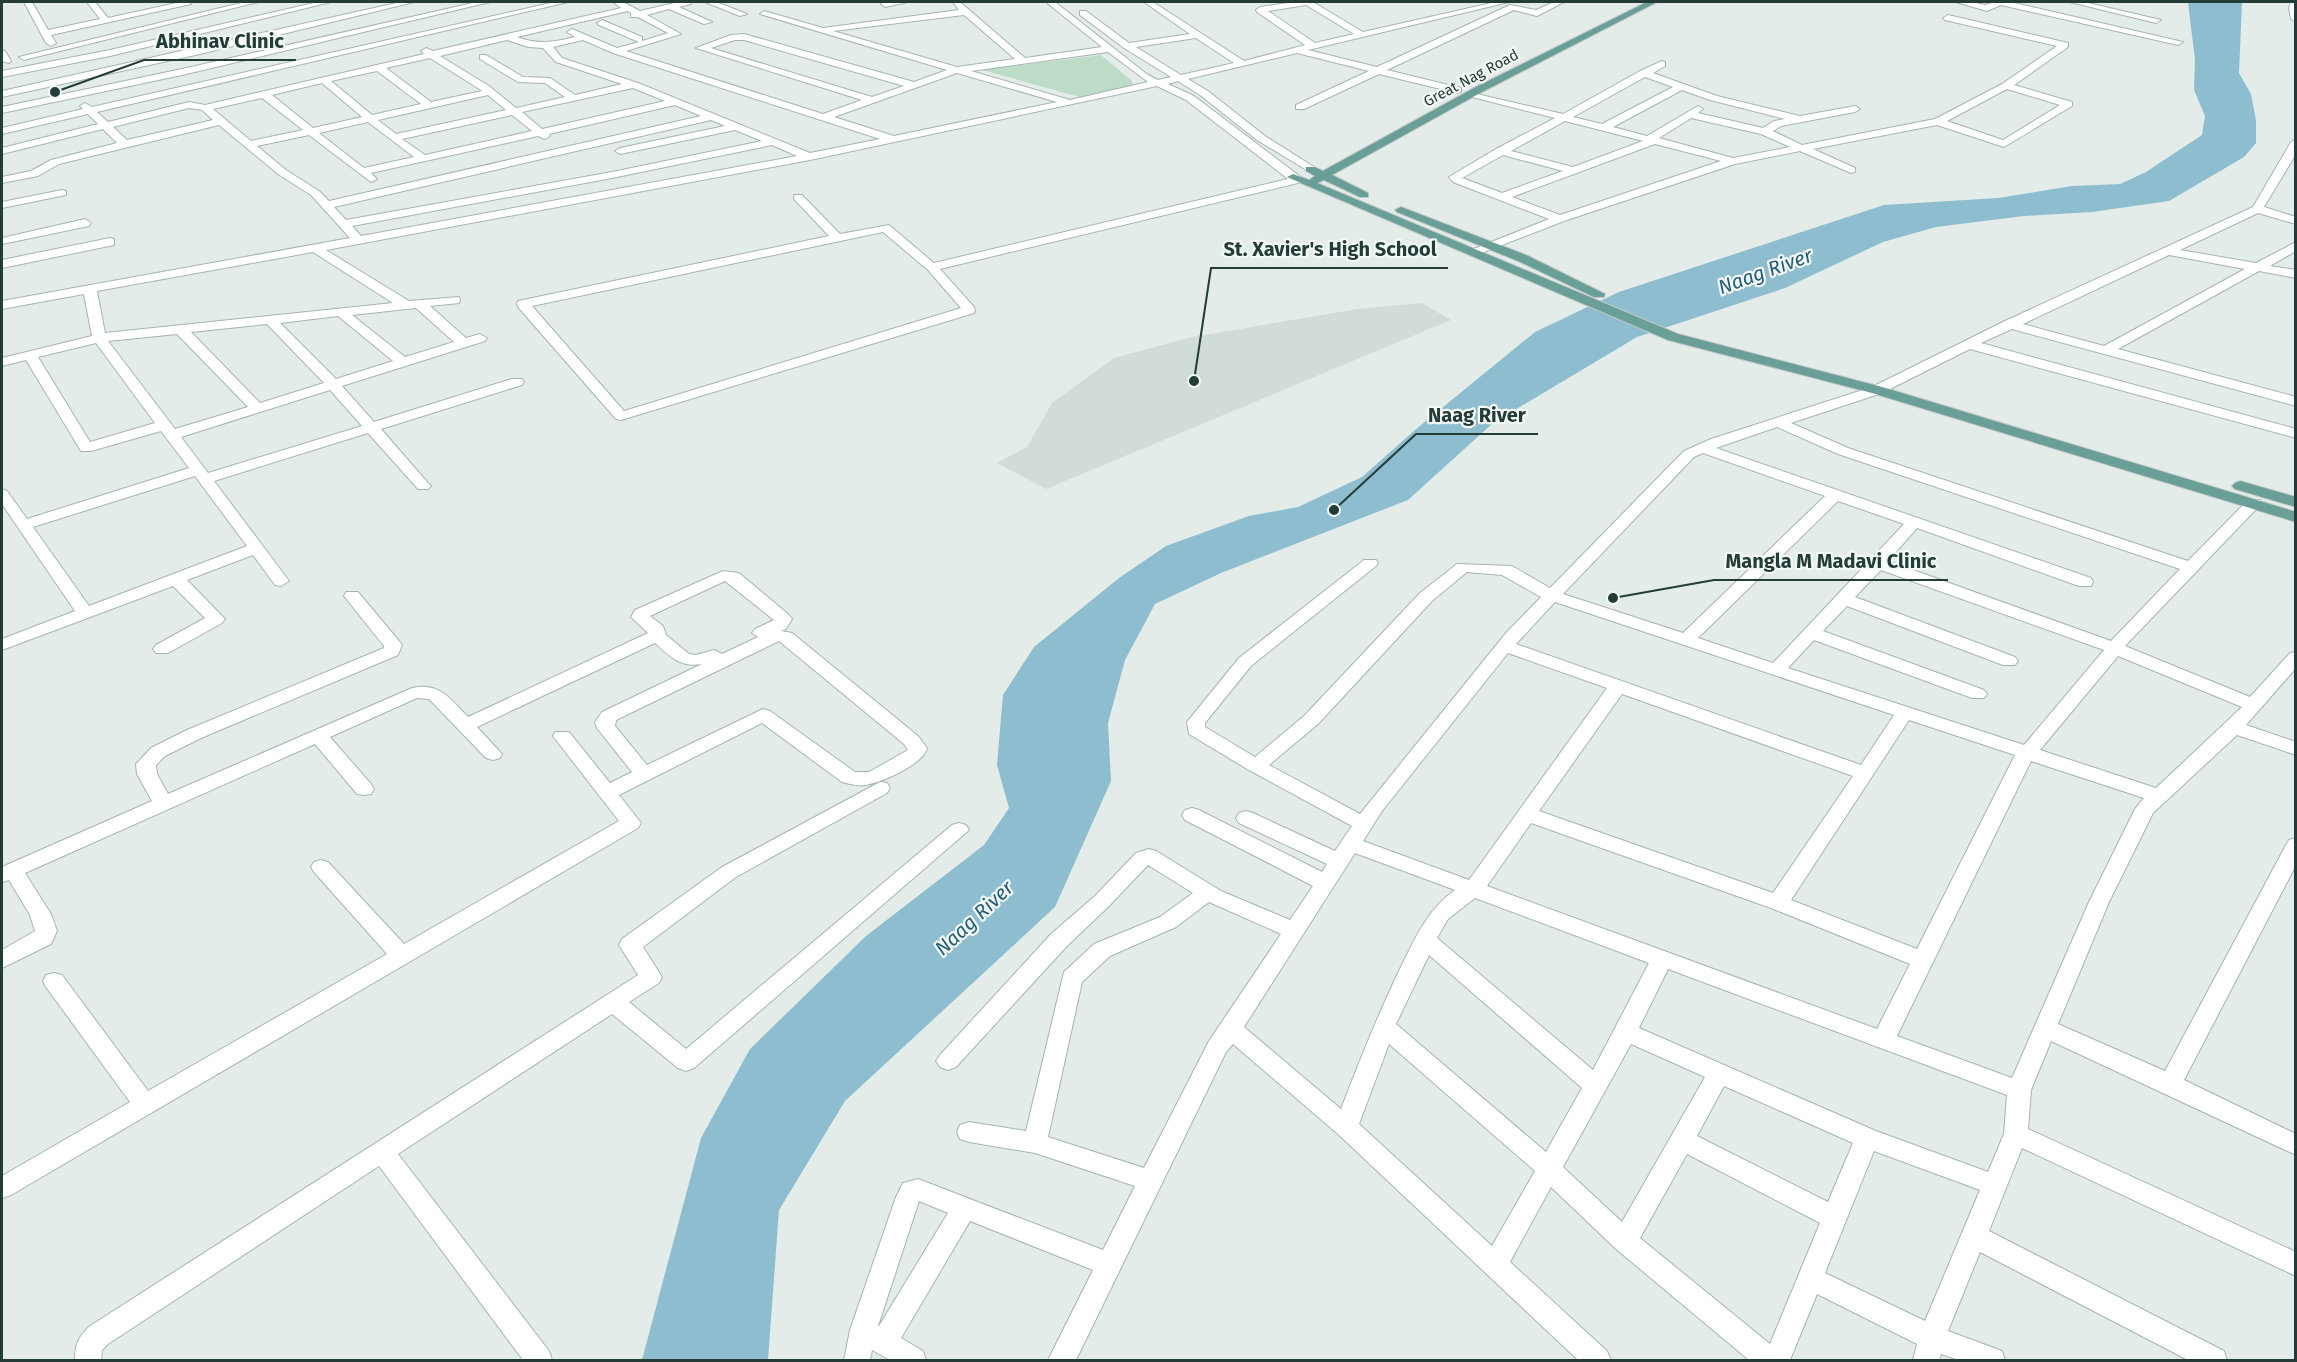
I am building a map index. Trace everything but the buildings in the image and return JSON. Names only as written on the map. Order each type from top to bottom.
[{"type":"main road","name":"Great Nag Road","points":[[1363,141],[1457,90],[1630,2]]},
{"type":"main road","name":"Great Nag Road","points":[[1299,180],[1324,176],[1349,160],[1472,94],[1653,2]]},
{"type":"main road","points":[[1457,90],[1472,94]]},
{"type":"main road","points":[[1679,333],[1492,245],[1373,199],[1324,176],[1316,166],[1299,180],[1576,297],[1679,333],[1884,387],[2295,502]]},
{"type":"main road","points":[[1884,387],[2295,517]]},
{"type":"street","points":[[28,2],[54,50]]},
{"type":"street","points":[[91,2],[106,21]]},
{"type":"street","points":[[3,59],[54,50],[254,2]]},
{"type":"street","points":[[2,74],[110,52],[319,2],[371,28],[433,53],[489,92],[540,132],[564,158]]},
{"type":"street","points":[[2,94],[410,2]]},
{"type":"street","points":[[2,110],[486,2]]},
{"type":"street","points":[[2,131],[564,2]]},
{"type":"street","points":[[615,2],[676,34],[616,51]]},
{"type":"street","points":[[507,37],[546,47],[602,23],[683,2]]},
{"type":"street","points":[[709,2],[743,14]]},
{"type":"street","points":[[885,4],[904,2]]},
{"type":"street","points":[[955,2],[1023,62]]},
{"type":"street","points":[[1050,2],[1154,83],[1188,96],[1269,161],[1299,180]]},
{"type":"street","points":[[1148,2],[1242,64]]},
{"type":"street","points":[[1313,46],[1257,8],[1308,2],[1362,35]]},
{"type":"street","points":[[2,305],[810,157],[1074,104],[1295,50],[1506,4],[1537,13],[1560,2]]},
{"type":"street","points":[[1960,2],[2168,50]]},
{"type":"street","points":[[1987,8],[1999,2],[2178,42]]},
{"type":"street","points":[[2074,2],[2156,20]]},
{"type":"street","points":[[2295,2],[2293,8],[2295,19]]},
{"type":"street","points":[[46,33],[186,3],[201,14]]},
{"type":"street","points":[[1300,107],[1506,4]]},
{"type":"street","points":[[669,6],[707,22]]},
{"type":"street","points":[[1075,7],[1127,46],[1204,93],[1261,138],[1316,166]]},
{"type":"street","points":[[2,151],[189,105],[205,108],[626,9]]},
{"type":"street","points":[[217,10],[238,22]]},
{"type":"street","points":[[819,30],[964,12]]},
{"type":"street","points":[[764,14],[1074,104]]},
{"type":"street","points":[[1472,252],[1560,219],[1733,161],[1938,122],[2006,86],[2065,45],[1948,18]]},
{"type":"street","points":[[570,22],[581,33],[616,51],[894,140]]},
{"type":"street","points":[[602,23],[639,39]]},
{"type":"street","points":[[209,28],[238,42]]},
{"type":"street","points":[[1127,46],[1198,35]]},
{"type":"street","points":[[263,36],[318,59],[347,75]]},
{"type":"street","points":[[871,100],[701,48],[734,37],[744,37],[913,85]]},
{"type":"street","points":[[546,47],[559,60],[634,85],[810,157]]},
{"type":"street","points":[[822,118],[957,70],[1110,49]]},
{"type":"street","points":[[1295,50],[1457,90]]},
{"type":"street","points":[[26,56],[35,67],[92,111],[125,144]]},
{"type":"street","points":[[483,57],[521,80],[547,80],[573,98]]},
{"type":"street","points":[[1560,219],[1455,178],[1500,151],[1662,64]]},
{"type":"street","points":[[378,67],[429,105]]},
{"type":"street","points":[[1643,73],[1714,98],[1798,118]]},
{"type":"street","points":[[324,80],[423,158]]},
{"type":"street","points":[[395,137],[634,85]]},
{"type":"street","points":[[1938,122],[2004,144],[2068,104],[2006,86]]},
{"type":"street","points":[[1605,127],[1680,87]]},
{"type":"street","points":[[248,145],[489,92]]},
{"type":"street","points":[[264,94],[386,192]]},
{"type":"street","points":[[1472,94],[1733,161]]},
{"type":"street","points":[[1502,197],[1653,139],[1714,98]]},
{"type":"street","points":[[362,172],[676,102]]},
{"type":"street","points":[[205,108],[282,172],[315,193],[358,240]]},
{"type":"street","points":[[1765,132],[1778,123],[1855,109]]},
{"type":"street","points":[[1689,114],[1765,132],[1851,170]]},
{"type":"street","points":[[327,205],[535,159],[564,158],[712,117]]},
{"type":"street","points":[[2,180],[34,174],[55,162],[223,122]]},
{"type":"street","points":[[604,154],[736,127]]},
{"type":"street","points":[[344,224],[560,185],[773,142]]},
{"type":"street","points":[[1500,151],[1573,170]]},
{"type":"street","points":[[1062,1360],[1217,1047],[1231,1029],[1375,806],[1505,646],[1689,454],[1884,387],[2010,324],[2257,209],[2294,151]]},
{"type":"street","points":[[549,173],[574,201]]},
{"type":"street","points":[[932,267],[1299,180]]},
{"type":"street","points":[[2,205],[62,193]]},
{"type":"street","points":[[798,197],[837,238]]},
{"type":"street","points":[[2257,209],[2295,221]]},
{"type":"street","points":[[2,241],[85,223]]},
{"type":"street","points":[[885,228],[932,267],[969,310],[621,416],[523,304],[885,228]]},
{"type":"street","points":[[2,264],[110,242]]},
{"type":"street","points":[[2106,350],[2259,268],[2295,246]]},
{"type":"street","points":[[315,248],[412,304],[464,343]]},
{"type":"street","points":[[2168,251],[2295,274]]},
{"type":"street","points":[[90,288],[99,338],[281,581]]},
{"type":"street","points":[[2,362],[99,338],[454,300]]},
{"type":"street","points":[[340,312],[402,362]]},
{"type":"street","points":[[270,320],[333,384],[423,486]]},
{"type":"street","points":[[2010,324],[2295,402]]},
{"type":"street","points":[[180,329],[257,408]]},
{"type":"street","points":[[30,355],[86,448],[257,408],[480,338]]},
{"type":"street","points":[[1969,344],[2289,433],[2295,410]]},
{"type":"street","points":[[23,525],[517,382]]},
{"type":"street","points":[[1777,422],[1843,451],[2191,567]]},
{"type":"street","points":[[1703,448],[2085,582]]},
{"type":"street","points":[[2,494],[85,613]]},
{"type":"street","points":[[1685,641],[1835,495]]},
{"type":"street","points":[[1883,1040],[2020,762],[2114,648],[2254,503]]},
{"type":"street","points":[[1775,671],[1914,522]]},
{"type":"street","points":[[2,645],[256,548]]},
{"type":"street","points":[[1363,824],[1256,766],[1196,730],[1196,722],[1245,662],[1370,563]]},
{"type":"street","points":[[1878,563],[2114,648],[2253,705]]},
{"type":"street","points":[[1256,766],[1311,720],[1426,597],[1463,567],[1506,570],[1552,596],[2158,796]]},
{"type":"street","points":[[723,576],[733,577],[783,619],[780,624],[699,662],[687,660],[657,636],[659,633],[657,630],[640,617],[640,614],[723,576]]},
{"type":"street","points":[[162,649],[216,619],[176,579]]},
{"type":"street","points":[[164,804],[147,774],[146,764],[158,752],[194,734],[392,651],[393,645],[352,596]]},
{"type":"street","points":[[1844,599],[2009,661]]},
{"type":"street","points":[[1812,633],[1978,694]]},
{"type":"street","points":[[608,792],[644,774],[762,715],[849,777],[858,781],[868,780],[917,753],[918,748],[786,637],[777,635],[609,716],[604,722],[606,728],[644,774]]},
{"type":"street","points":[[465,725],[657,636]]},
{"type":"street","points":[[1505,646],[1865,773]]},
{"type":"street","points":[[1929,1349],[2016,1134],[2019,1090],[2099,902],[2145,809],[2234,727],[2295,657]]},
{"type":"street","points":[[1346,1127],[1384,1026],[1425,940],[1441,914],[1460,897],[1474,889],[1618,686]]},
{"type":"street","points":[[2,960],[43,938],[46,931],[40,914],[7,872],[421,692],[435,694],[493,754]]},
{"type":"street","points":[[1778,903],[1905,713]]},
{"type":"street","points":[[2234,727],[2295,748]]},
{"type":"street","points":[[319,736],[364,789]]},
{"type":"street","points":[[2,1187],[631,823],[562,736]]},
{"type":"street","points":[[88,1360],[89,1345],[99,1335],[651,977],[630,945],[729,872],[880,788]]},
{"type":"street","points":[[1192,814],[1325,883]]},
{"type":"street","points":[[1527,814],[1778,903],[1922,960]]},
{"type":"street","points":[[1246,818],[1344,852],[1474,889],[2019,1090]]},
{"type":"street","points":[[612,1001],[686,1062],[959,830]]},
{"type":"street","points":[[2170,1084],[2295,845]]},
{"type":"street","points":[[948,1061],[1059,940],[1102,901],[1143,858],[1149,856],[1156,858],[1209,892],[1294,931]]},
{"type":"street","points":[[321,867],[402,956]]},
{"type":"street","points":[[1035,1143],[1072,978],[1102,950],[1168,922],[1209,892]]},
{"type":"street","points":[[1425,940],[1594,1085]]},
{"type":"street","points":[[1494,1266],[1550,1169],[1594,1085],[1626,1032],[1662,958]]},
{"type":"street","points":[[54,981],[145,1105]]},
{"type":"street","points":[[1384,1026],[1550,1169],[1625,1241],[1769,1360]]},
{"type":"street","points":[[2045,1028],[2170,1084],[2295,1145]]},
{"type":"street","points":[[1231,1029],[1346,1127],[1597,1360]]},
{"type":"street","points":[[1626,1032],[1867,1138],[1995,1185]]},
{"type":"street","points":[[1625,1241],[1720,1072]]},
{"type":"street","points":[[969,1132],[1035,1143],[1150,1181]]},
{"type":"street","points":[[2016,1134],[2295,1265]]},
{"type":"street","points":[[1778,1360],[1867,1138]]},
{"type":"street","points":[[1682,1140],[1835,1218]]},
{"type":"street","points":[[383,1152],[539,1360]]},
{"type":"street","points":[[873,1336],[908,1197],[912,1190],[918,1190],[1110,1264]]},
{"type":"street","points":[[857,1360],[965,1208]]},
{"type":"street","points":[[1974,1236],[2214,1360]]},
{"type":"street","points":[[1810,1278],[1929,1349],[1992,1360]]},
{"type":"street","points":[[873,1336],[913,1360]]},
{"type":"shaded area","points":[[1422,303],[1451,320],[1046,489],[997,463],[1027,447],[1052,403],[1114,358],[1192,337],[1357,309]]},
{"type":"green space","points":[[1101,55],[1131,80],[1133,85],[1083,98],[983,70]]},
{"type":"water","points":[[2188,2],[2242,2],[2239,73],[2251,94],[2256,120],[2256,143],[2244,157],[2169,201],[2092,212],[2024,216],[1936,227],[1883,242],[1785,288],[1637,337],[1493,423],[1408,500],[1221,573],[1155,604],[1125,660],[1108,723],[1111,781],[1055,907],[845,1101],[779,1210],[768,1360],[642,1360],[701,1138],[750,1049],[866,936],[984,845],[1009,808],[997,765],[1003,695],[1034,647],[1119,578],[1166,546],[1249,516],[1298,507],[1362,477],[1415,430],[1535,332],[1619,292],[1884,205],[1998,198],[2072,186],[2120,184],[2146,172],[2202,135],[2205,116],[2194,90],[2195,60]]},
{"type":"place","name":"Abhinav Clinic","points":[[55,92]]},
{"type":"place","name":"St. Xavier's High School","points":[[1194,381]]},
{"type":"place","name":"Naag River","points":[[1334,510]]},
{"type":"place","name":"Mangla M Madavi Clinic","points":[[1613,598]]}]
